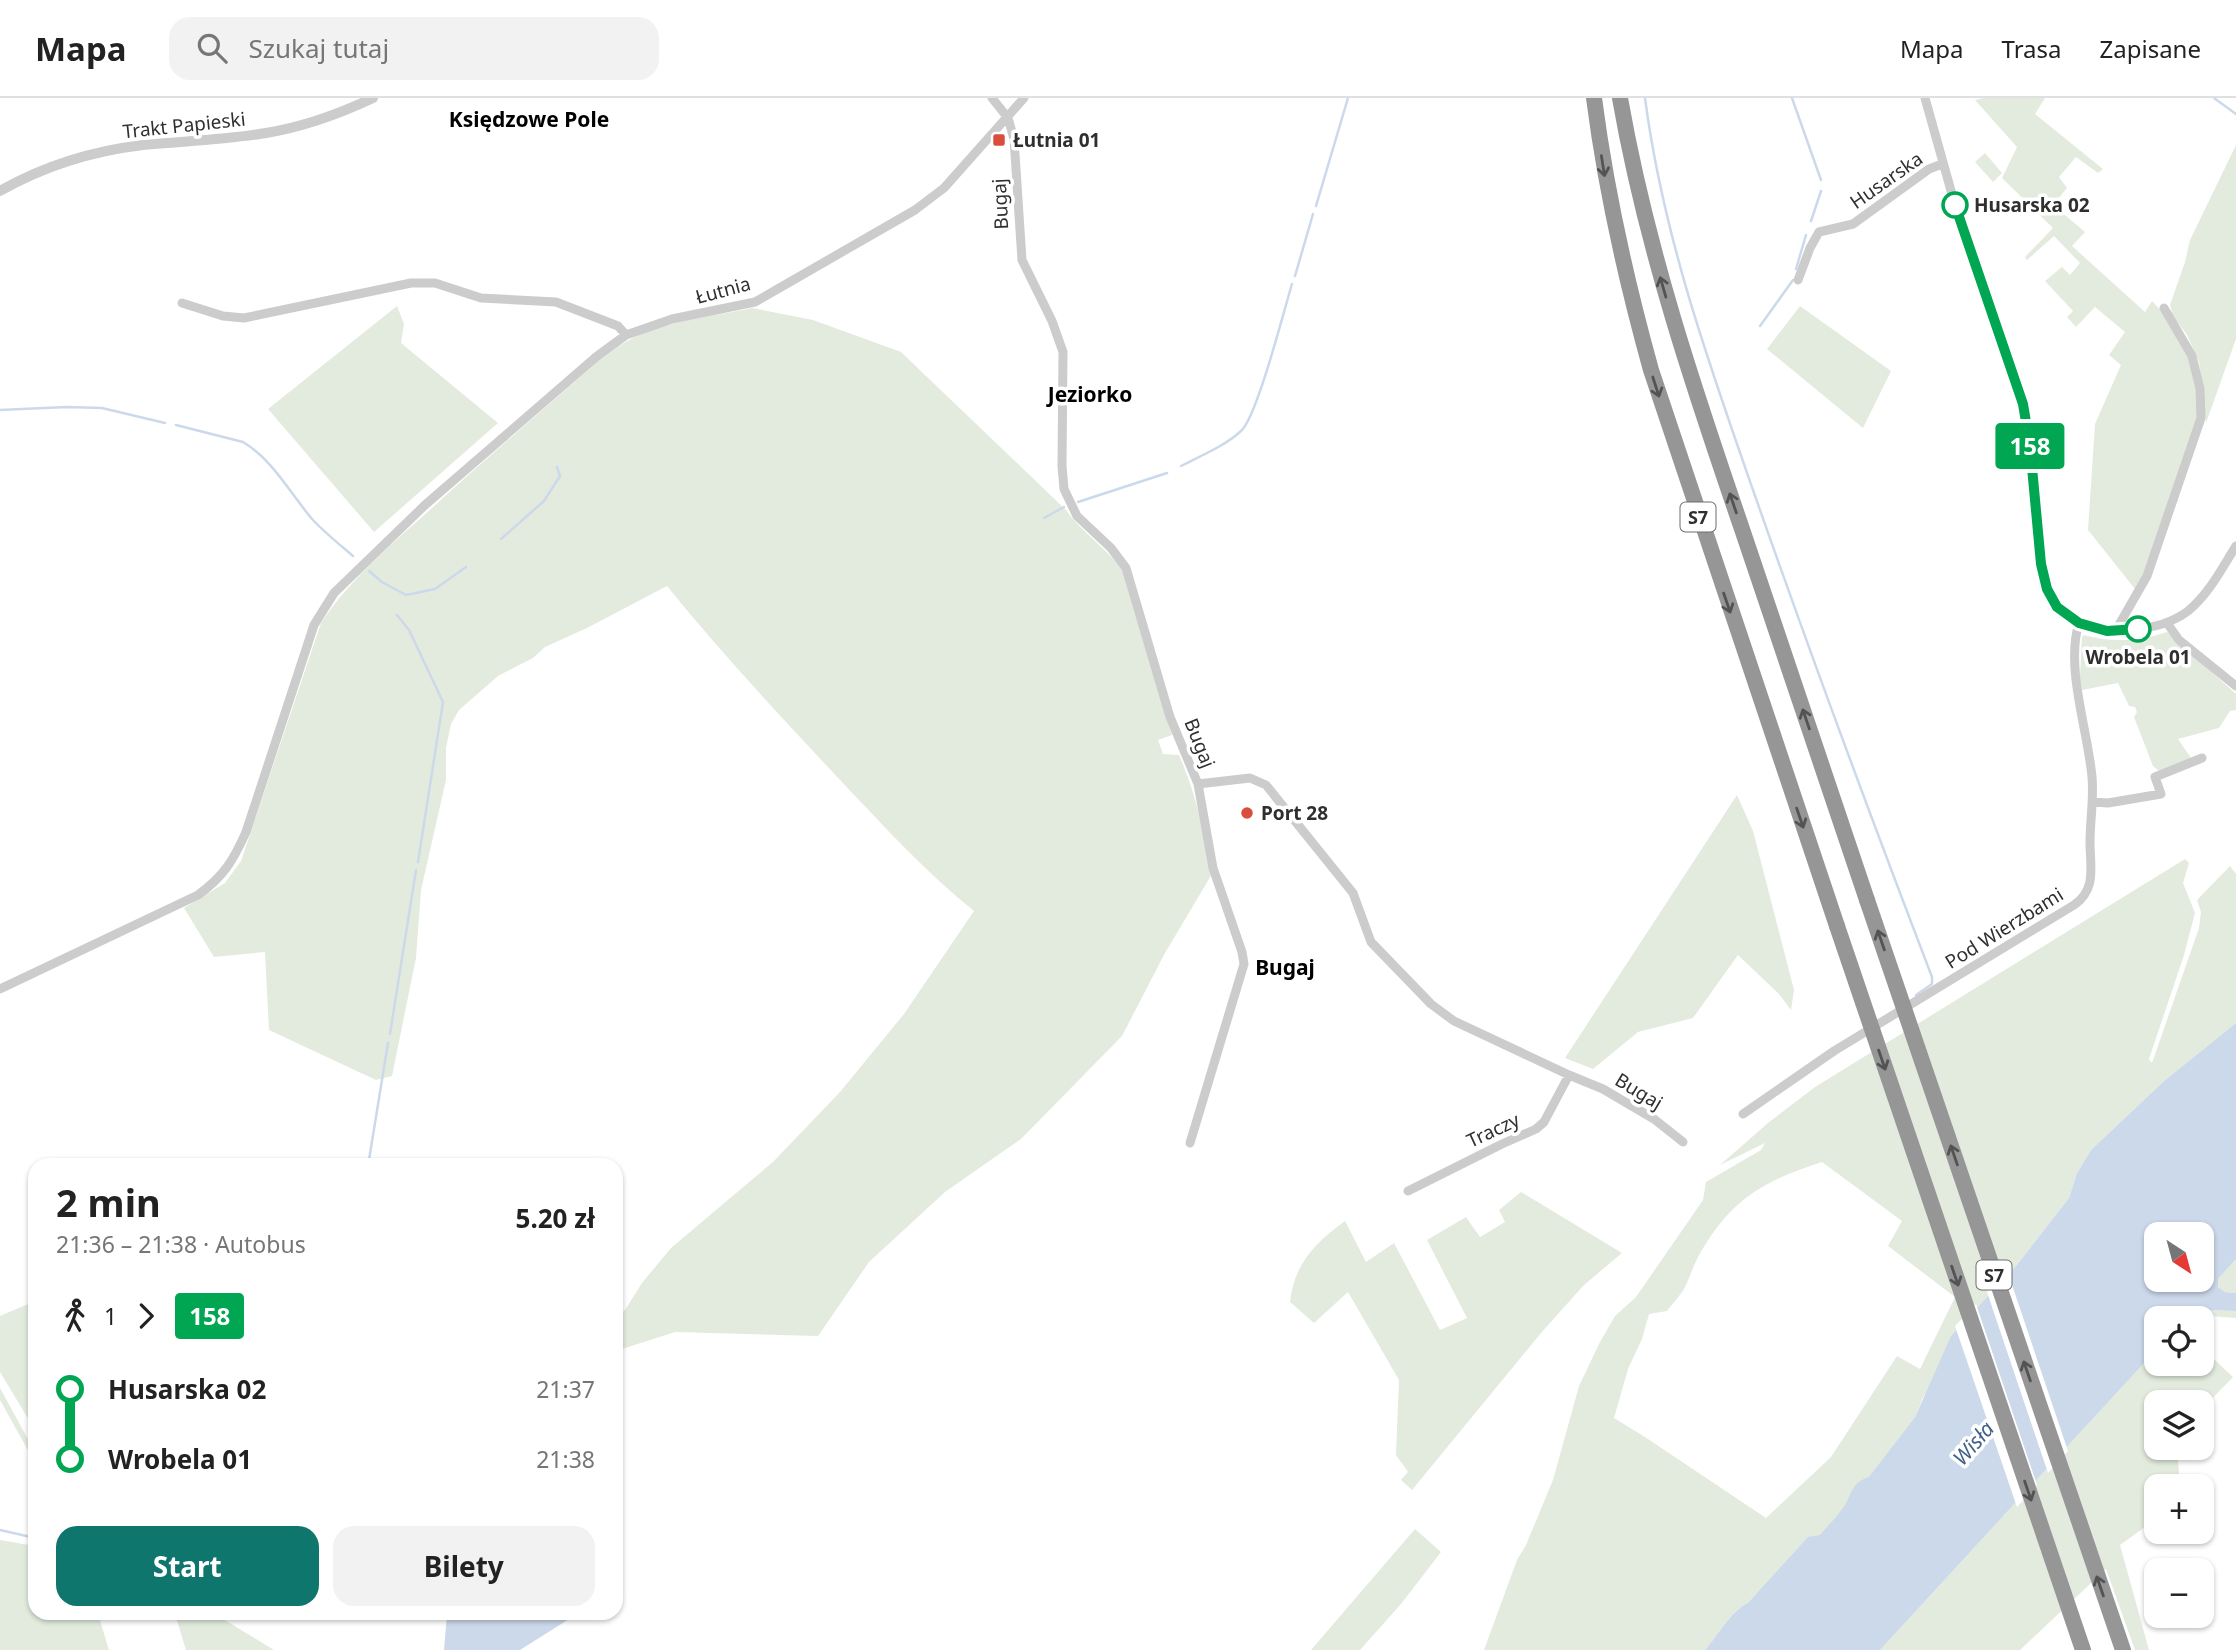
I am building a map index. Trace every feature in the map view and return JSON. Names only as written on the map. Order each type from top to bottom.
[{"type":"highway","name":"S7","points":[[1594,98],[1612,212],[1651,370],[1836,926],[2083,1650]]},
{"type":"highway","name":"S7","points":[[1620,98],[1662,284],[1709,432],[2123,1650]]},
{"type":"street","name":"Trakt Papieski","points":[[0,191],[45,169],[92,154],[281,130],[324,118],[373,98]]},
{"type":"street","points":[[992,98],[1007,118]]},
{"type":"street","name":"Łutnia","points":[[0,989],[198,895],[216,882],[233,861],[246,832],[314,625],[334,593],[425,505],[596,357],[626,335],[672,320],[755,302],[915,210],[944,188],[1024,98]]},
{"type":"street","points":[[1925,98],[1942,164],[2023,404],[2030,446],[2043,579],[2057,607],[2079,623],[2097,629],[2149,628],[2167,623],[2182,615],[2200,599],[2236,546]]},
{"type":"street","name":"Bugaj","points":[[1007,118],[1015,144],[1020,253],[1063,352],[1064,489],[1077,516],[1111,548],[1126,568],[1170,717],[1198,784],[1250,778],[1266,785],[1353,893],[1371,942],[1431,1004],[1454,1021],[1591,1083],[1624,1101],[1683,1142]]},
{"type":"street","name":"Husarska","points":[[1798,280],[1819,233],[1853,224],[1929,169],[1942,164]]},
{"type":"street","points":[[182,303],[223,316],[244,318],[411,283],[428,282],[481,298],[556,302],[618,326],[626,335]]},
{"type":"street","points":[[2116,630],[2147,576],[2200,418],[2200,389],[2192,356],[2164,308]]},
{"type":"street","name":"Pod Wierzbami","points":[[1743,1114],[1834,1051],[2081,900],[2089,888],[2091,876],[2092,778],[2077,685],[2075,641],[2079,623]]},
{"type":"street","points":[[2167,623],[2179,640],[2236,686]]},
{"type":"street","points":[[2092,802],[2108,803],[2161,794],[2155,777],[2202,758]]},
{"type":"street","points":[[1190,1143],[1244,964],[1213,868],[1198,784]]},
{"type":"street","name":"Traczy","points":[[1408,1191],[1536,1129],[1544,1122],[1569,1075]]},
{"type":"shaded area","points":[[2045,98],[2035,114],[2103,169],[2098,173],[2076,157],[2059,177],[2067,188],[2053,205],[2085,232],[2072,246],[2145,312],[2152,301],[2170,323],[2191,363],[2197,392],[2196,424],[2140,583],[2135,589],[2088,530],[2095,424],[2121,365],[2109,355],[2125,332],[2095,307],[2076,327],[2067,317],[2073,311],[2045,281],[2062,267],[2070,275],[2080,263],[2054,236],[2027,260],[2025,257],[2053,228],[2002,178],[2017,147],[1975,100]]},
{"type":"shaded area","points":[[2236,145],[2236,339],[2206,423],[2199,362],[2187,335],[2173,316],[2170,305],[2190,240]]},
{"type":"shaded area","points":[[1985,153],[2002,173],[1993,182],[1975,162]]},
{"type":"shaded area","points":[[397,306],[404,324],[401,343],[498,423],[374,532],[268,409]]},
{"type":"shaded area","points":[[1800,306],[1891,371],[1863,428],[1767,349]]},
{"type":"shaded area","points":[[752,308],[813,320],[901,352],[1110,555],[1123,571],[1172,735],[1158,740],[1163,754],[1179,755],[1199,813],[1212,874],[1165,953],[1122,1036],[1021,1139],[945,1192],[869,1262],[818,1336],[675,1332],[623,1349],[623,1312],[642,1283],[671,1248],[773,1162],[840,1092],[904,1014],[974,911],[889,832],[730,661],[667,586],[545,647],[533,658],[498,676],[459,710],[451,724],[446,748],[446,780],[421,890],[416,958],[392,1076],[376,1080],[269,1030],[265,952],[214,957],[184,908],[225,883],[241,861],[321,623],[359,576],[597,362],[639,335],[694,319]]},
{"type":"shaded area","points":[[2167,632],[2236,694],[2236,710],[2230,711],[2219,728],[2178,739],[2191,758],[2159,771],[2153,766],[2134,717],[2137,712],[2135,707],[2129,706],[2118,683],[2082,690],[2082,637],[2084,635],[2126,640]]},
{"type":"shaded area","points":[[1737,795],[1753,831],[1794,990],[1791,1010],[1779,994],[1738,955],[1693,1018],[1638,1032],[1593,1069],[1565,1058]]},
{"type":"shaded area","points":[[2185,859],[2189,863],[2183,883],[2195,913],[2184,955],[2149,1059],[2152,1063],[2199,928],[2201,912],[2197,900],[2230,866],[2236,874],[2236,1023],[2164,1081],[2091,1150],[2077,1173],[2069,1198],[2016,1266],[1923,1397],[1915,1417],[1869,1478],[1820,1536],[1736,1611],[1705,1650],[1484,1650],[1517,1560],[1553,1480],[1579,1386],[1615,1316],[1636,1297],[1703,1200],[1706,1182],[1761,1150],[1765,1143],[1720,1165],[1815,1087]],"holes":[[[1822,1162],[1902,1221],[1888,1246],[1955,1297],[1920,1369],[1897,1356],[1831,1457],[1766,1518],[1614,1418],[1628,1369],[1642,1339],[1649,1314],[1667,1311],[1684,1289],[1709,1239],[1721,1222],[1748,1196],[1781,1177]]]},
{"type":"shaded area","points":[[1521,1192],[1622,1253],[1584,1285],[1541,1333],[1412,1490],[1401,1480],[1408,1472],[1396,1455],[1399,1380],[1348,1292],[1314,1323],[1290,1302],[1296,1276],[1315,1246],[1345,1221],[1366,1262],[1394,1243],[1440,1330],[1467,1318],[1427,1240],[1466,1217],[1480,1237],[1505,1222],[1499,1210]]},
{"type":"shaded area","points":[[2236,1259],[2236,1293],[2225,1292],[2218,1287],[2218,1279]]},
{"type":"shaded area","points":[[28,1304],[28,1418],[0,1372],[0,1316]]},
{"type":"shaded area","points":[[2214,1310],[2236,1311],[2236,1318],[2214,1316]]},
{"type":"shaded area","points":[[2214,1359],[2233,1377],[2214,1397],[2214,1390],[2144,1390],[2144,1460],[2178,1460],[2179,1474],[2144,1474],[2144,1528],[2120,1545],[2149,1650],[2135,1650],[2106,1569],[2020,1650],[1880,1650],[2144,1363],[2144,1376],[2214,1376]]},
{"type":"shaded area","points":[[0,1388],[28,1439],[28,1450],[0,1400]]},
{"type":"shaded area","points":[[1415,1529],[1441,1552],[1401,1604],[1360,1650],[1311,1650]]},
{"type":"shaded area","points":[[0,1540],[28,1545],[28,1620],[100,1620],[109,1650],[0,1650]]},
{"type":"shaded area","points":[[177,1620],[225,1620],[274,1650],[186,1650]]},
{"type":"water","name":"Wisła","points":[[2236,1023],[2236,1259],[2218,1279],[2218,1287],[2225,1292],[2236,1293],[2236,1311],[2214,1310],[2214,1306],[2144,1306],[2144,1363],[1880,1650],[1705,1650],[1730,1617],[1749,1602],[1808,1537],[1820,1535],[1842,1509],[1856,1485],[1869,1477],[1915,1417],[1951,1336],[2016,1266],[2069,1198],[2077,1173],[2091,1150],[2164,1081]]},
{"type":"water","points":[[446,1620],[568,1620],[520,1650],[444,1650]]},
{"type":"pier","points":[[2007,1270],[2068,1451],[2048,1473],[1987,1292]]},
{"type":"pier","points":[[1976,1304],[2037,1485],[2017,1507],[1955,1326]]},
{"type":"waterway","points":[[1316,206],[1348,98]]},
{"type":"waterway","points":[[1645,98],[1663,199],[1704,345],[1796,612],[1932,977],[1932,984],[1916,995]]},
{"type":"waterway","points":[[1792,98],[1821,180]]},
{"type":"waterway","points":[[2214,98],[2236,114]]},
{"type":"waterway","points":[[1811,221],[1821,191]]},
{"type":"waterway","points":[[1295,276],[1313,214]]},
{"type":"waterway","points":[[1796,269],[1806,235]]},
{"type":"waterway","points":[[1760,326],[1793,280]]},
{"type":"waterway","points":[[1181,466],[1228,441],[1241,431],[1247,422],[1262,385],[1292,284]]},
{"type":"waterway","points":[[0,410],[102,408],[165,423]]},
{"type":"waterway","points":[[176,425],[243,442],[254,449],[272,467],[312,519],[353,556]]},
{"type":"waterway","points":[[501,539],[544,501],[560,476],[557,467]]},
{"type":"waterway","points":[[1078,502],[1167,473]]},
{"type":"waterway","points":[[1044,518],[1064,507]]},
{"type":"waterway","points":[[369,571],[382,582],[406,595],[435,589],[466,567]]},
{"type":"waterway","points":[[397,615],[409,630],[443,702],[418,862]]},
{"type":"waterway","points":[[390,1034],[416,870]]},
{"type":"waterway","points":[[369,1158],[388,1043]]},
{"type":"waterway","points":[[0,1530],[28,1536]]},
{"type":"bus line","name":"158","points":[[1955,205],[2023,404],[2028,426],[2041,564],[2047,589],[2057,607],[2079,623],[2107,631],[2138,629]]},
{"type":"place","name":"Łutnia 01","points":[[999,140]]},
{"type":"place","name":"Husarska 02","points":[[1955,205]]},
{"type":"place","name":"Wrobela 01","points":[[2138,629]]},
{"type":"place","name":"Port 28","points":[[1247,813]]},
{"type":"district","name":"Księdzowe Pole","points":[[529,119]]},
{"type":"district","name":"Jeziorko","points":[[1090,394]]},
{"type":"district","name":"Bugaj","points":[[1285,967]]}]
